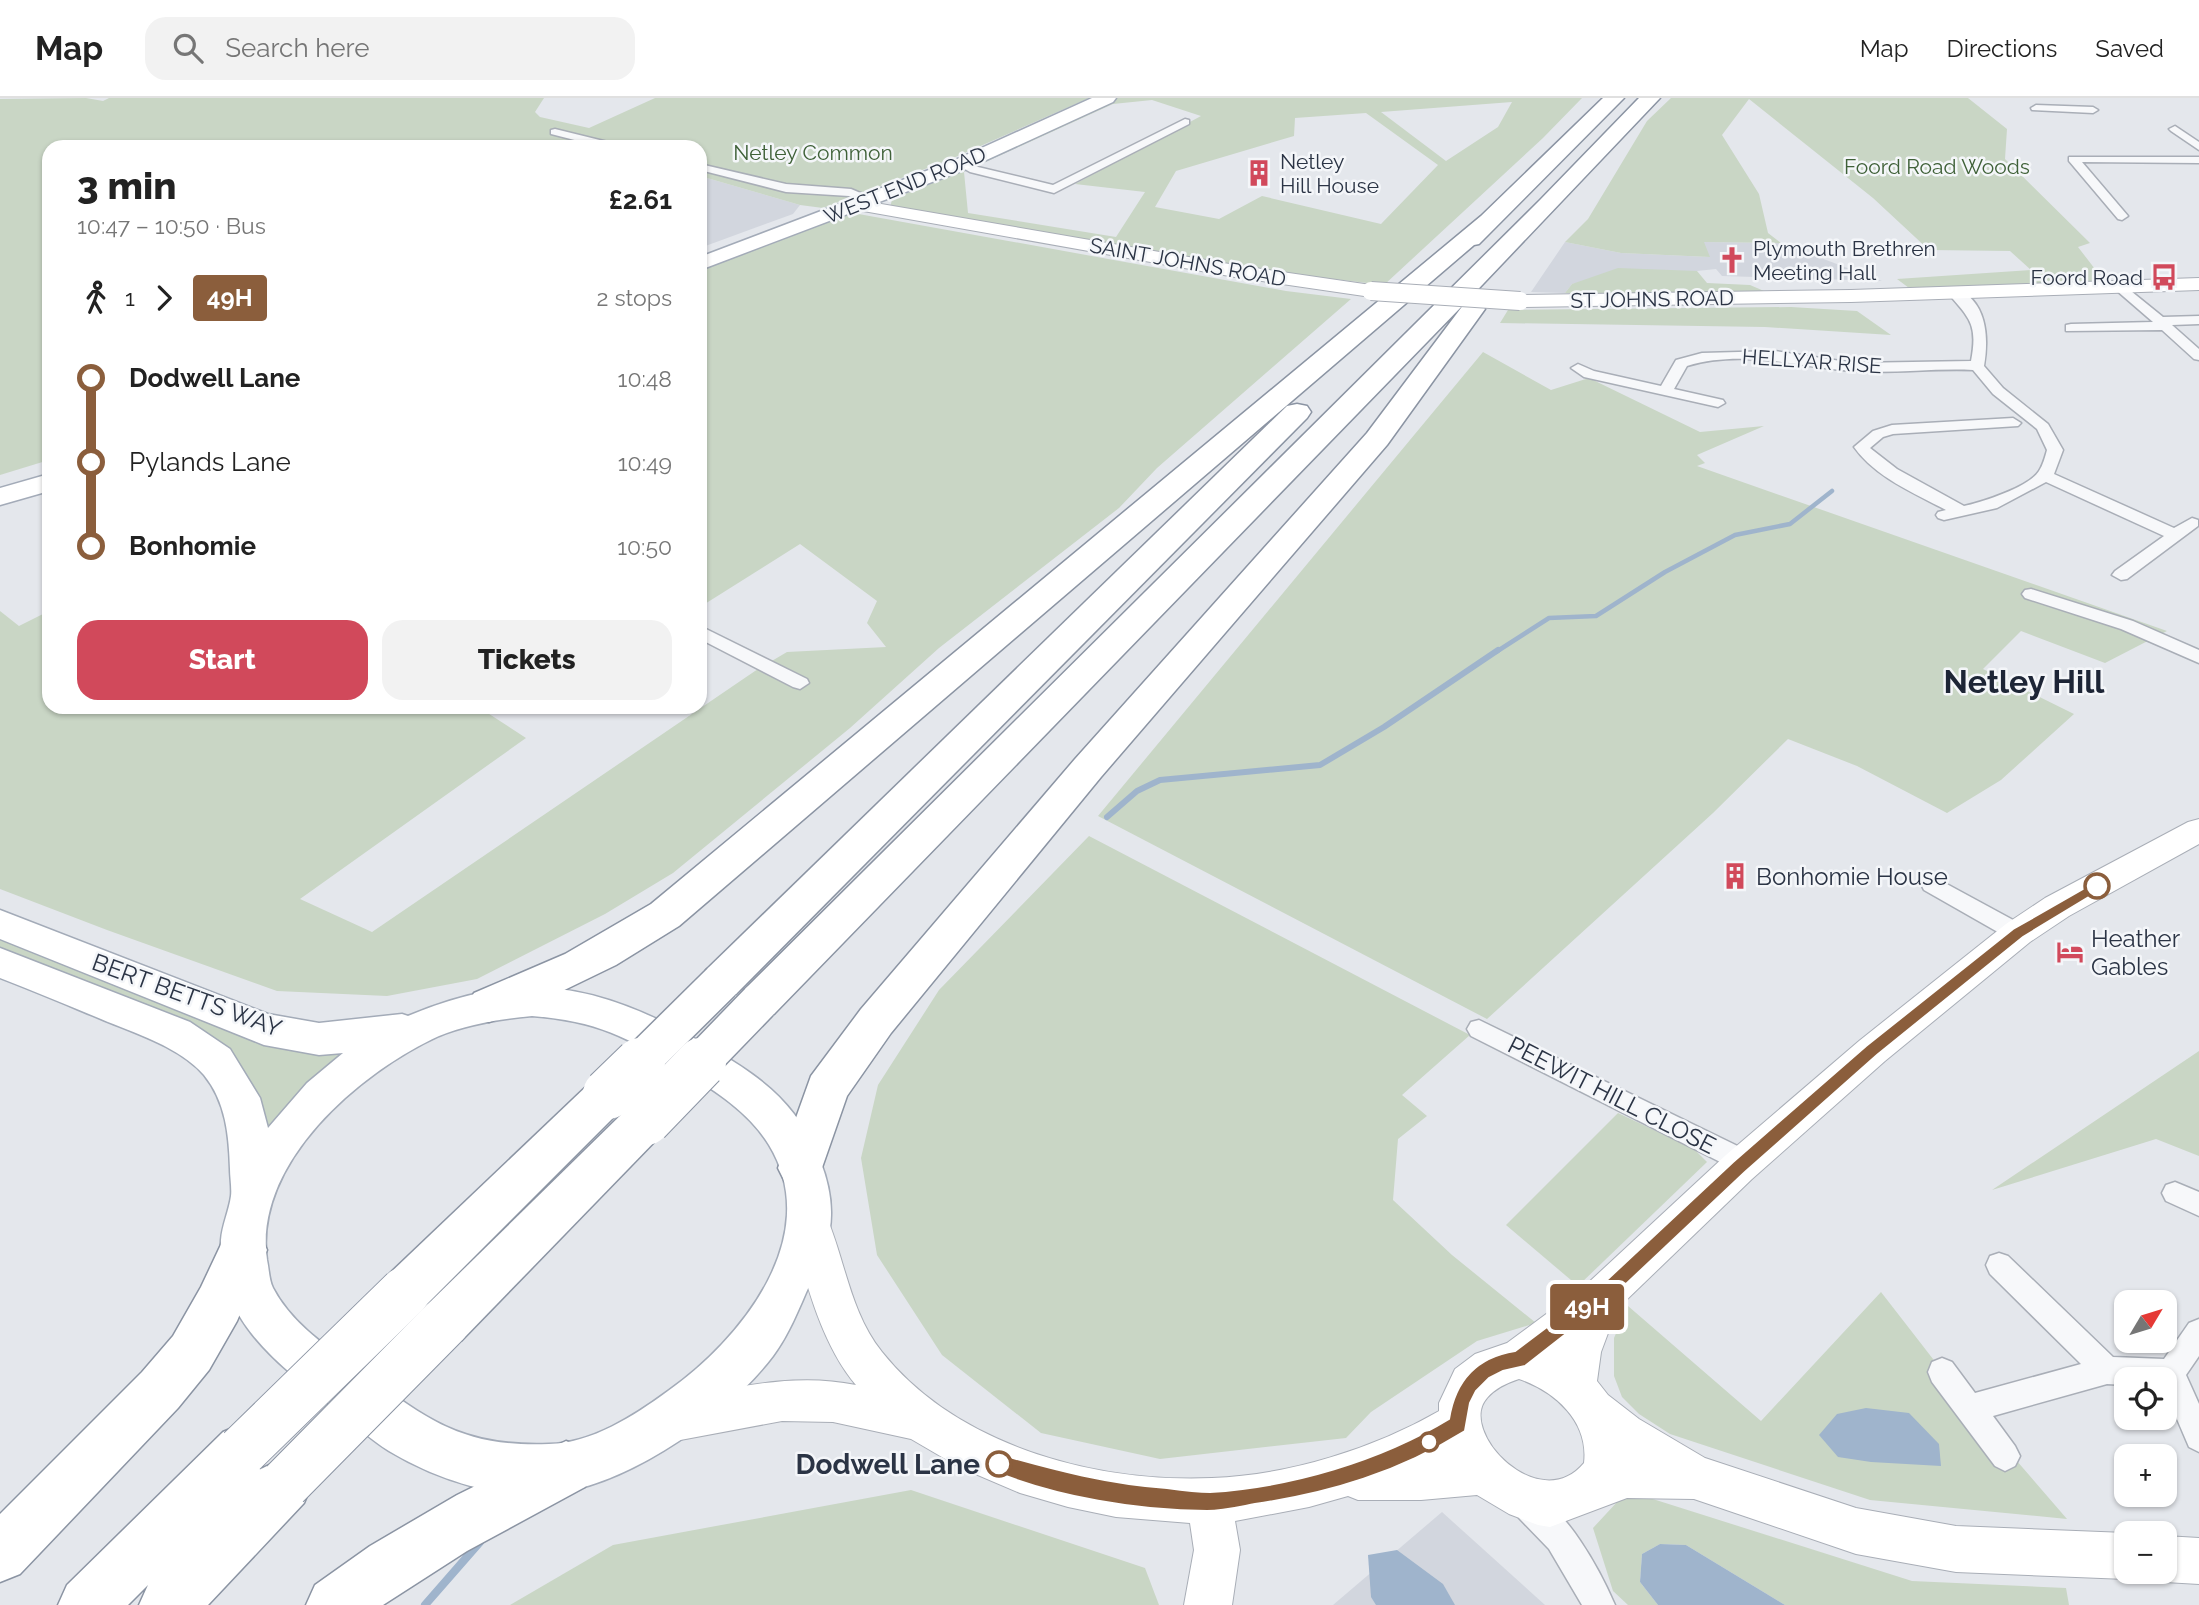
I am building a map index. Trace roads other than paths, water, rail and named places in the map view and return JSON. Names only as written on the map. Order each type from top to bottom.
[{"type":"highway","points":[[87,1605],[722,982],[1614,98]]},
{"type":"highway","points":[[168,1605],[759,1002],[1548,205],[1650,98]]},
{"type":"highway","points":[[801,1168],[827,1089],[861,1041],[1080,778],[1377,439],[1548,205]]},
{"type":"highway","points":[[489,1005],[588,963],[665,915],[1489,221]]},
{"type":"highway","points":[[0,1554],[159,1390],[191,1353],[219,1304],[243,1250]]},
{"type":"highway","points":[[335,1605],[399,1559],[566,1468]]},
{"type":"main road","name":"WEST END ROAD","points":[[707,261],[962,164],[1107,98]]},
{"type":"main road","points":[[0,497],[42,484]]},
{"type":"main road","name":"BERT BETTS WAY","points":[[0,924],[264,1029],[319,1039],[370,1035],[421,1026]]},
{"type":"main road","name":"BERT BETTS WAY","points":[[0,962],[176,1033],[216,1061],[240,1098],[250,1142],[252,1197]]},
{"type":"main road","points":[[532,1001],[568,1003],[628,1019],[732,1080],[765,1105],[788,1137],[801,1168],[810,1203],[810,1223],[798,1261],[778,1307],[756,1341],[717,1382],[667,1422],[634,1441],[566,1468],[524,1469],[467,1461],[406,1434],[287,1344],[267,1320],[248,1283],[243,1250],[252,1197],[270,1158],[305,1111],[339,1076],[379,1049],[421,1026],[489,1005],[532,1001]]},
{"type":"street","points":[[2023,98],[2055,120]]},
{"type":"street","points":[[2036,108],[2093,110]]},
{"type":"street","points":[[962,164],[974,170],[1054,189],[1185,122]]},
{"type":"street","points":[[555,132],[588,140]]},
{"type":"street","points":[[2177,134],[2199,147]]},
{"type":"street","points":[[2122,216],[2073,159],[2194,160],[2199,169]]},
{"type":"street","points":[[707,169],[786,188],[851,193],[864,202]]},
{"type":"street","name":"SAINT JOHNS ROAD","points":[[864,202],[1235,271],[1371,291],[1520,301]]},
{"type":"street","name":"ST JOHNS ROAD","points":[[1520,301],[2199,284]]},
{"type":"street","points":[[2121,287],[2199,356]]},
{"type":"street","points":[[1944,515],[1991,505],[2045,476],[2055,450],[2047,433],[2034,418],[1998,391],[1977,366],[1983,335],[1978,322],[1954,292]]},
{"type":"street","points":[[2071,328],[2095,331],[2199,320]]},
{"type":"street","name":"HELLYAR RISE","points":[[1666,391],[1681,363],[1702,357],[1793,356],[1854,367],[1937,364],[1977,366]]},
{"type":"street","points":[[1578,368],[1589,374],[1718,403]]},
{"type":"street","points":[[1961,511],[1864,454],[1862,447],[1878,434],[1892,430],[2013,423]]},
{"type":"street","points":[[2045,476],[2176,535]]},
{"type":"street","points":[[2121,575],[2192,523]]},
{"type":"street","points":[[2031,594],[2105,616],[2199,657]]},
{"type":"street","points":[[707,636],[800,683]]},
{"type":"street","points":[[1519,1359],[1602,1296],[1745,1162],[1872,1051],[2018,933],[2057,907],[2199,830]]},
{"type":"street","points":[[1932,884],[2018,933]]},
{"type":"street","name":"PEEWIT HILL CLOSE","points":[[1479,1029],[1745,1162]]},
{"type":"street","points":[[2175,1193],[2199,1205]]},
{"type":"street","points":[[810,1223],[841,1320],[867,1366],[915,1418],[968,1450],[999,1464],[1122,1495],[1209,1502],[1297,1488],[1339,1478],[1419,1448],[1458,1424]]},
{"type":"street","points":[[1998,1265],[2107,1370]]},
{"type":"street","points":[[1560,1538],[1586,1492],[1606,1470],[1609,1450],[1605,1429],[1585,1399],[1580,1352],[1602,1296]]},
{"type":"street","points":[[2175,1367],[2199,1332]]},
{"type":"street","points":[[1694,1478],[1627,1476],[1546,1505],[1520,1496],[1482,1472],[1462,1440],[1458,1424],[1461,1401],[1470,1385],[1483,1372],[1500,1362],[1519,1359],[1548,1368],[1624,1434],[1694,1478],[1856,1531],[1956,1549],[2114,1556]]},
{"type":"street","points":[[1971,1408],[2107,1370],[2114,1370]]},
{"type":"street","points":[[1942,1372],[2005,1456]]},
{"type":"street","points":[[2177,1387],[2199,1437]]},
{"type":"street","points":[[667,1422],[782,1400],[833,1401],[915,1418]]},
{"type":"street","points":[[1339,1478],[1421,1478],[1482,1472]]},
{"type":"street","points":[[1520,1496],[1560,1538],[1598,1605]]},
{"type":"street","points":[[1208,1605],[1217,1550],[1209,1502]]},
{"type":"street","points":[[2177,1560],[2199,1561]]},
{"type":"water","points":[[1866,1408],[1909,1413],[1939,1444],[1941,1466],[1871,1462],[1838,1457],[1819,1435],[1837,1414]]},
{"type":"water","points":[[1660,1544],[1686,1545],[1785,1605],[1658,1605],[1640,1582],[1642,1554]]},
{"type":"water","points":[[1397,1550],[1443,1584],[1455,1605],[1376,1605],[1371,1597],[1368,1555]]},
{"type":"waterway","points":[[1496,652],[1549,618],[1596,616],[1665,572],[1735,535],[1790,524],[1832,491]]},
{"type":"waterway","points":[[1107,817],[1137,791],[1160,780],[1320,765],[1384,727],[1498,650]]},
{"type":"waterway","points":[[425,1605],[480,1542]]},
{"type":"place","name":"Netley Hill House","points":[[1259,173]]},
{"type":"place","name":"Plymouth Brethren Meeting Hall","points":[[1732,260]]},
{"type":"place","name":"Foord Road","points":[[2164,277]]},
{"type":"place","name":"Bonhomie House","points":[[1735,876]]},
{"type":"place","name":"Heather Gables","points":[[2070,952]]},
{"type":"place","name":"Dodwell Lane","points":[[999,1464]]},
{"type":"district","name":"Netley Hill","points":[[2024,681]]},
{"type":"park label","name":"Netley Common","points":[[813,152]]},
{"type":"park label","name":"Foord Road Woods","points":[[1937,166]]}]
